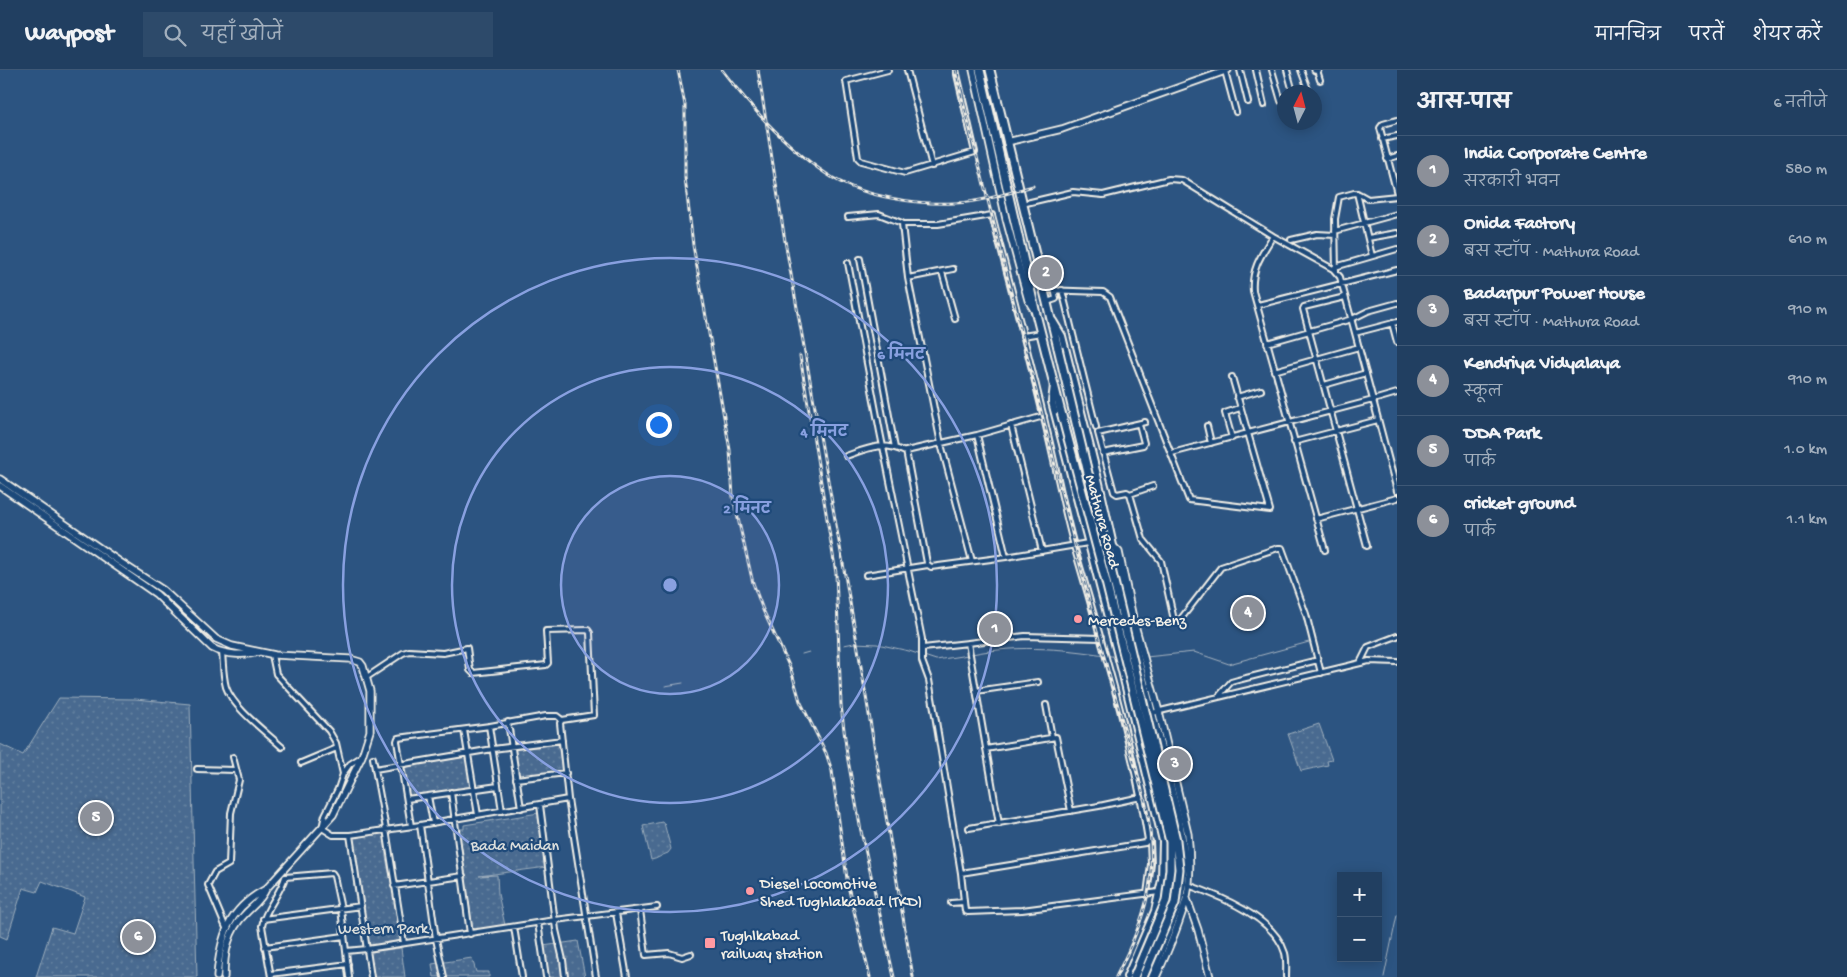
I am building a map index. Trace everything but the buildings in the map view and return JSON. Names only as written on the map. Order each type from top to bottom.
[{"type":"highway","name":"Mathura Road","points":[[980,70],[1036,314],[1106,582],[1170,842],[1170,868],[1166,901],[1134,977]]},
{"type":"highway","name":"Mathura Road","points":[[990,70],[1176,840],[1179,869],[1175,903],[1143,977]]},
{"type":"main road","name":"Mathura Road","points":[[1051,319],[1062,336],[1114,546],[1146,691],[1165,755],[1185,857],[1185,886],[1151,977]]},
{"type":"main road","name":"Mathura Road","points":[[1054,385],[1052,402],[1119,657],[1163,840],[1162,880],[1155,911],[1127,977]]},
{"type":"main road","points":[[1128,694],[1146,691]]},
{"type":"main road","points":[[1143,757],[1165,755]]},
{"type":"street","points":[[888,70],[846,80],[858,158],[862,161],[902,173],[932,166],[976,151],[956,70]]},
{"type":"street","points":[[907,70],[932,166]]},
{"type":"street","points":[[973,70],[1006,219],[1028,300],[1036,314]]},
{"type":"street","points":[[1007,142],[1062,129],[1226,70],[1236,112]]},
{"type":"street","points":[[1240,70],[1248,102]]},
{"type":"street","points":[[1256,70],[1264,105]]},
{"type":"street","points":[[1272,70],[1277,87]]},
{"type":"street","points":[[1287,70],[1292,85]]},
{"type":"street","points":[[1301,70],[1306,85]]},
{"type":"street","points":[[1317,70],[1320,80]]},
{"type":"street","points":[[1397,120],[1381,125],[1380,131],[1387,159],[1395,177],[1397,195],[1368,199],[1357,193],[1339,197],[1335,233],[1336,269],[1346,297],[1397,491]]},
{"type":"street","points":[[1382,140],[1397,136]]},
{"type":"street","points":[[1387,159],[1397,156]]},
{"type":"street","points":[[1390,168],[1397,166]]},
{"type":"street","points":[[1022,204],[1073,192],[1106,195],[1170,179],[1177,179],[1182,180],[1273,236],[1336,269],[1397,249]]},
{"type":"street","points":[[1357,193],[1372,256]]},
{"type":"street","points":[[848,217],[879,214],[902,224],[938,224],[992,215],[1044,416],[1074,545],[1106,656],[1141,797],[1148,840],[1150,841],[1151,864],[1147,894]]},
{"type":"street","points":[[1291,240],[1317,234],[1335,233],[1397,214]]},
{"type":"street","points":[[902,224],[908,278],[941,444],[972,561]]},
{"type":"street","points":[[1368,238],[1397,233]]},
{"type":"street","points":[[1273,236],[1254,269],[1253,291],[1325,550]]},
{"type":"street","points":[[860,259],[895,448]]},
{"type":"street","points":[[848,263],[882,446],[923,648],[922,655],[931,693],[961,873],[964,909],[968,912],[1022,910],[1159,892]]},
{"type":"street","points":[[908,278],[953,269]]},
{"type":"street","points":[[1258,305],[1397,270]]},
{"type":"street","points":[[942,272],[955,319]]},
{"type":"street","points":[[1044,290],[1103,292],[1110,297],[1189,500],[1270,510],[1232,377]]},
{"type":"street","points":[[1047,302],[1056,299],[1056,293],[1060,290]]},
{"type":"street","points":[[1060,290],[1096,428]]},
{"type":"street","points":[[1346,297],[1303,307],[1367,546]]},
{"type":"street","points":[[1268,343],[1352,319],[1368,311],[1397,303]]},
{"type":"street","points":[[1355,333],[1395,323],[1397,342]]},
{"type":"street","points":[[1023,336],[1041,333]]},
{"type":"street","points":[[1274,371],[1359,347]]},
{"type":"street","points":[[1324,385],[1366,373]]},
{"type":"street","points":[[1237,397],[1261,390]]},
{"type":"street","points":[[1172,453],[1397,393]]},
{"type":"street","points":[[1232,438],[1225,413],[1240,408]]},
{"type":"street","points":[[846,456],[882,446],[905,452],[977,435],[1044,416]]},
{"type":"street","points":[[1294,442],[1378,420]]},
{"type":"street","points":[[1146,422],[1098,432],[1114,492],[1117,494],[1127,492],[1130,494],[1153,486]]},
{"type":"street","points":[[1103,452],[1144,445],[1139,424]]},
{"type":"street","points":[[1011,425],[1042,551]]},
{"type":"street","points":[[1208,426],[1211,443]]},
{"type":"street","points":[[977,435],[1006,557]]},
{"type":"street","points":[[905,452],[928,566]]},
{"type":"street","points":[[0,479],[165,592],[216,639],[224,644],[272,655],[355,661],[363,666],[370,691],[370,731],[361,757],[333,815],[266,889],[243,906],[226,928],[219,949],[217,977]]},
{"type":"street","points":[[0,486],[156,594],[212,648],[222,652],[246,655],[259,652]]},
{"type":"street","points":[[1130,494],[1144,538],[1160,561],[1175,620],[1180,620],[1221,567],[1282,548],[1306,614],[1321,673]]},
{"type":"street","points":[[1316,519],[1397,498]]},
{"type":"street","points":[[866,575],[908,567],[1006,557],[1088,543]]},
{"type":"street","points":[[367,677],[406,652],[434,653],[466,647],[468,649],[470,670],[473,673],[546,665],[548,663],[546,631],[588,630],[591,647],[594,715],[562,720],[554,716],[398,738],[400,765],[411,826]]},
{"type":"street","points":[[923,648],[969,645],[1025,636],[1101,638]]},
{"type":"street","points":[[1360,663],[1368,647],[1397,636]]},
{"type":"street","points":[[969,645],[999,824]]},
{"type":"street","points":[[222,652],[226,686],[230,694],[238,705],[282,747]]},
{"type":"street","points":[[272,655],[276,674],[329,732],[337,748],[343,774]]},
{"type":"street","points":[[1139,655],[1145,663],[1159,712],[1165,755]]},
{"type":"street","points":[[1218,697],[1231,682],[1318,660]]},
{"type":"street","points":[[1152,714],[1369,661],[1397,662]]},
{"type":"street","points":[[976,691],[1038,682]]},
{"type":"street","points":[[1046,705],[1052,737]]},
{"type":"street","points":[[562,720],[560,723],[568,799],[596,977]]},
{"type":"street","points":[[508,722],[521,808]]},
{"type":"street","points":[[489,726],[502,811]]},
{"type":"street","points":[[464,730],[478,815]]},
{"type":"street","points":[[986,749],[1056,737],[1058,739],[1071,811]]},
{"type":"street","points":[[375,769],[511,746],[562,740]]},
{"type":"street","points":[[301,763],[337,748]]},
{"type":"street","points":[[226,928],[208,885],[215,872],[230,864],[231,816],[239,780],[233,757]]},
{"type":"street","points":[[322,828],[325,815],[338,790],[343,774],[350,764],[361,757]]},
{"type":"street","points":[[1132,759],[1143,757]]},
{"type":"street","points":[[373,758],[404,943]]},
{"type":"street","points":[[197,769],[235,770]]},
{"type":"street","points":[[516,779],[566,773]]},
{"type":"street","points":[[407,799],[498,786]]},
{"type":"street","points":[[451,792],[470,934]]},
{"type":"street","points":[[428,796],[433,823]]},
{"type":"street","points":[[969,828],[1141,797]]},
{"type":"street","points":[[322,828],[333,835],[350,835],[433,823],[568,799]]},
{"type":"street","points":[[540,805],[557,935],[565,977]]},
{"type":"street","points":[[420,825],[436,939],[444,977]]},
{"type":"street","points":[[350,835],[371,977]]},
{"type":"street","points":[[961,873],[1136,845],[1148,840]]},
{"type":"street","points":[[348,964],[271,976],[262,926],[263,919],[283,886],[285,877],[333,874],[341,909],[348,964],[349,977]]},
{"type":"street","points":[[394,886],[462,876]]},
{"type":"street","points":[[1210,977],[1198,930],[1186,897],[1185,886],[1237,904],[1276,935],[1285,955],[1286,977]]},
{"type":"street","points":[[224,977],[226,952],[233,930],[240,919],[260,900],[266,889]]},
{"type":"street","points":[[1156,977],[1177,927],[1186,897]]},
{"type":"street","points":[[951,903],[964,902]]},
{"type":"street","points":[[263,919],[361,906]]},
{"type":"street","points":[[346,951],[656,907]]},
{"type":"street","points":[[640,910],[646,955],[669,953],[682,957],[691,954]]},
{"type":"street","points":[[616,913],[627,977]]},
{"type":"street","points":[[538,923],[546,977]]},
{"type":"street","points":[[514,927],[522,977]]},
{"type":"street","points":[[265,947],[344,936]]},
{"type":"green space","points":[[59,698],[135,699],[190,704],[197,977],[36,977],[52,927],[73,933],[85,897],[42,881],[37,892],[23,888],[7,939],[0,936],[0,744],[23,755]]},
{"type":"green space","points":[[1319,724],[1332,760],[1327,761],[1328,765],[1301,771],[1288,734]]},
{"type":"green space","points":[[558,744],[563,774],[519,780],[514,750]]},
{"type":"green space","points":[[471,756],[475,790],[408,801],[403,767]]},
{"type":"green space","name":"Bada Maidan","points":[[539,813],[547,867],[479,876],[497,875],[498,894],[505,925],[473,931],[459,829],[464,829],[464,825]]},
{"type":"green space","points":[[664,823],[671,849],[668,853],[651,860],[643,826]]},
{"type":"green space","name":"Western Park","points":[[384,830],[386,857],[403,942],[368,947],[352,836]]},
{"type":"green space","points":[[578,941],[585,977],[548,977],[543,946]]},
{"type":"green space","points":[[401,948],[405,977],[374,977],[370,952]]},
{"type":"green space","points":[[472,958],[476,972],[489,972],[489,977],[434,977],[432,964]]},
{"type":"waterway","points":[[1146,657],[1194,652],[1229,664],[1309,642]]},
{"type":"waterway","points":[[844,645],[854,643],[877,644],[909,651],[936,660],[968,655]]},
{"type":"waterway","points":[[972,654],[1026,648],[1117,657]]},
{"type":"waterway","points":[[802,654],[809,652]]},
{"type":"waterway","points":[[665,686],[683,683]]},
{"type":"waterway","points":[[1384,977],[1397,915]]},
{"type":"railway","points":[[678,70],[685,105],[685,178],[693,245],[730,450],[733,497],[753,583],[763,610],[791,670],[800,701],[826,753],[832,771],[848,886],[870,977]]},
{"type":"railway","points":[[722,70],[759,114],[788,143],[818,168],[846,185],[876,195],[925,203],[955,203],[985,199],[1033,186]]},
{"type":"railway","points":[[758,70],[785,241],[854,625],[913,977]]},
{"type":"railway","points":[[955,70],[1097,632],[1146,805],[1152,853],[1148,894],[1136,934],[1116,977]]},
{"type":"railway","points":[[800,356],[836,573],[841,705],[847,755],[861,831],[894,977]]},
{"type":"place","name":"Onida Factory","points":[[1046,273]]},
{"type":"place","name":"Kendriya Vidyalaya","points":[[1248,613]]},
{"type":"place","name":"Mercedes-Benz","points":[[1078,619]]},
{"type":"place","name":"India Corporate Centre","points":[[995,629]]},
{"type":"place","name":"Badarpur Power House","points":[[1175,764]]},
{"type":"place","name":"DDA Park","points":[[96,818]]},
{"type":"place","name":"Diesel Locomotive Shed Tughlakabad (TKD)","points":[[750,891]]},
{"type":"place","name":"cricket ground","points":[[138,937]]},
{"type":"place","name":"Tughlkabad railway station","points":[[710,943]]}]
